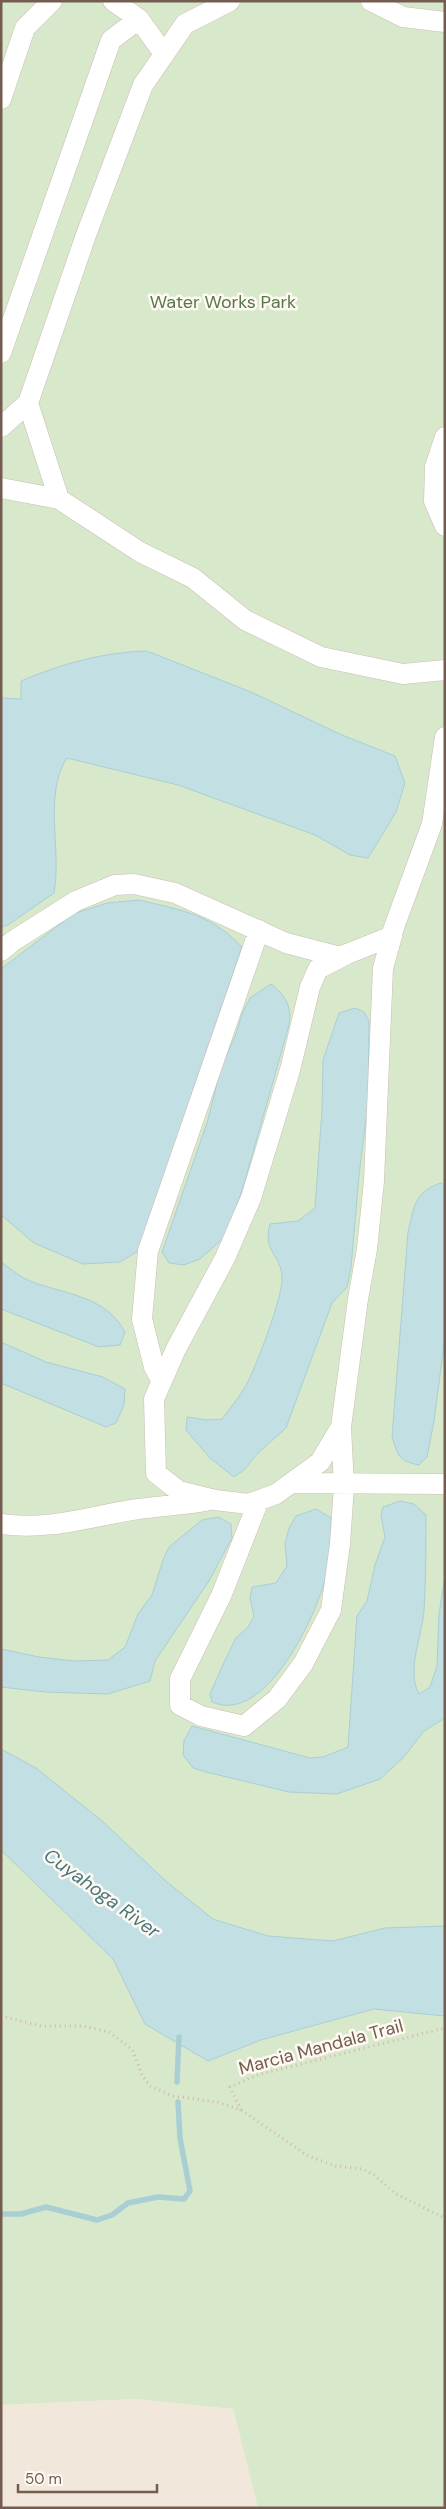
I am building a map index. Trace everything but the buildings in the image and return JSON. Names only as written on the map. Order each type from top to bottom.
[{"type":"lane","points":[[113,1],[139,19],[164,54]]},
{"type":"lane","points":[[1,427],[28,403],[86,235],[143,85],[185,24],[230,1]]},
{"type":"lane","points":[[370,1],[403,17],[445,22]]},
{"type":"lane","points":[[1,99],[25,28],[43,4]]},
{"type":"lane","points":[[1,353],[111,40],[139,19]]},
{"type":"lane","points":[[28,403],[59,499]]},
{"type":"lane","points":[[445,437],[435,467],[434,501],[445,526]]},
{"type":"lane","points":[[1,488],[59,499],[140,552],[192,578],[245,620],[321,656],[403,674],[445,670]]},
{"type":"lane","points":[[259,1500],[221,1596],[180,1679],[180,1705],[201,1716],[244,1726],[277,1699],[303,1664],[331,1610],[340,1544],[344,1483],[341,1427],[358,1299],[367,1250],[379,1098],[382,968],[432,824],[445,737]]},
{"type":"lane","points":[[1,951],[13,941],[76,902],[114,886],[134,884],[175,894],[286,943],[340,957]]},
{"type":"lane","points":[[162,1381],[154,1367],[142,1320],[148,1251],[259,930]]},
{"type":"lane","points":[[341,1427],[320,1462],[294,1483],[276,1494],[249,1504],[216,1500],[179,1491],[156,1473],[154,1399],[176,1349],[226,1258],[250,1198],[290,1070],[310,987],[318,969],[340,957],[392,936]]},
{"type":"lane","points":[[294,1483],[445,1484]]},
{"type":"lane","points":[[5,1527],[32,1528],[56,1525],[137,1509],[216,1500]]},
{"type":"path","points":[[1,2016],[41,2026],[83,2026],[109,2032],[132,2049],[142,2075],[150,2086],[173,2096],[217,2102],[241,2110],[294,2149],[336,2166],[363,2169],[374,2175],[396,2194],[445,2218]]},
{"type":"path","name":"Marcia Mandala Trail","points":[[241,2110],[230,2087],[258,2075],[445,2028]]},
{"type":"shaded area","points":[[136,2399],[233,2409],[258,2508],[1,2508],[1,2405]]},
{"type":"green space","name":"Water Works Park","points":[[1,1],[445,1],[445,2508],[258,2508],[233,2409],[136,2399],[1,2405]]},
{"type":"water","points":[[147,651],[251,692],[342,735],[395,756],[405,783],[396,812],[368,858],[350,855],[315,835],[178,785],[67,758],[60,772],[54,806],[56,877],[54,893],[8,925],[1,927],[1,698],[21,699],[21,681],[52,669],[99,656]]},
{"type":"water","points":[[139,900],[182,911],[207,920],[219,927],[242,947],[138,1251],[120,1262],[83,1264],[34,1243],[1,1215],[1,969],[73,914],[107,903]]},
{"type":"water","points":[[271,984],[287,1002],[290,1012],[289,1025],[244,1184],[227,1235],[200,1259],[184,1265],[169,1263],[162,1252],[207,1123],[221,1068],[250,998]]},
{"type":"water","points":[[355,1008],[364,1012],[369,1021],[368,1103],[359,1175],[351,1268],[347,1287],[332,1303],[286,1428],[257,1454],[244,1470],[234,1477],[210,1458],[186,1430],[187,1417],[207,1420],[222,1419],[243,1391],[250,1378],[268,1333],[281,1287],[281,1270],[268,1241],[270,1224],[298,1221],[315,1208],[322,1110],[323,1060],[339,1013]]},
{"type":"water","points":[[441,1183],[445,1185],[445,1337],[434,1421],[427,1457],[419,1465],[407,1462],[400,1457],[392,1437],[408,1232],[414,1208],[420,1196],[425,1191]]},
{"type":"water","points":[[1,1262],[30,1281],[84,1298],[107,1310],[125,1332],[120,1345],[99,1347],[1,1309]]},
{"type":"water","points":[[1,1342],[46,1362],[103,1377],[125,1389],[124,1405],[116,1423],[106,1427],[1,1383]]},
{"type":"water","points":[[400,1501],[414,1504],[426,1515],[424,1611],[414,1664],[415,1685],[419,1694],[430,1687],[437,1666],[439,1614],[445,1576],[445,1718],[424,1731],[403,1758],[380,1779],[337,1794],[289,1792],[193,1768],[183,1755],[184,1741],[192,1726],[310,1758],[323,1757],[348,1747],[357,1616],[367,1601],[375,1565],[385,1537],[381,1515],[383,1507]]},
{"type":"water","points":[[316,1509],[331,1518],[329,1559],[318,1600],[297,1644],[283,1666],[267,1685],[250,1699],[231,1705],[212,1702],[210,1694],[226,1658],[236,1638],[248,1627],[254,1616],[250,1598],[252,1587],[276,1583],[287,1566],[285,1544],[289,1528],[296,1516]]},
{"type":"water","points":[[218,1517],[231,1524],[232,1538],[209,1581],[155,1661],[150,1681],[108,1694],[45,1692],[1,1687],[1,1649],[39,1657],[74,1661],[108,1660],[125,1647],[138,1614],[152,1595],[169,1547],[202,1520]]},
{"type":"water","name":"Cuyahoga River","points":[[1,1749],[36,1768],[101,1820],[167,1882],[213,1919],[268,1936],[333,1941],[385,1928],[445,1926],[445,2016],[374,2009],[261,2040],[208,2061],[145,2024],[113,1959],[1,1850]]},
{"type":"waterway","points":[[177,2082],[179,2037]]},
{"type":"waterway","points":[[1,2214],[21,2214],[46,2207],[97,2220],[112,2215],[128,2203],[158,2197],[184,2199],[190,2191],[180,2138],[178,2102]]}]
